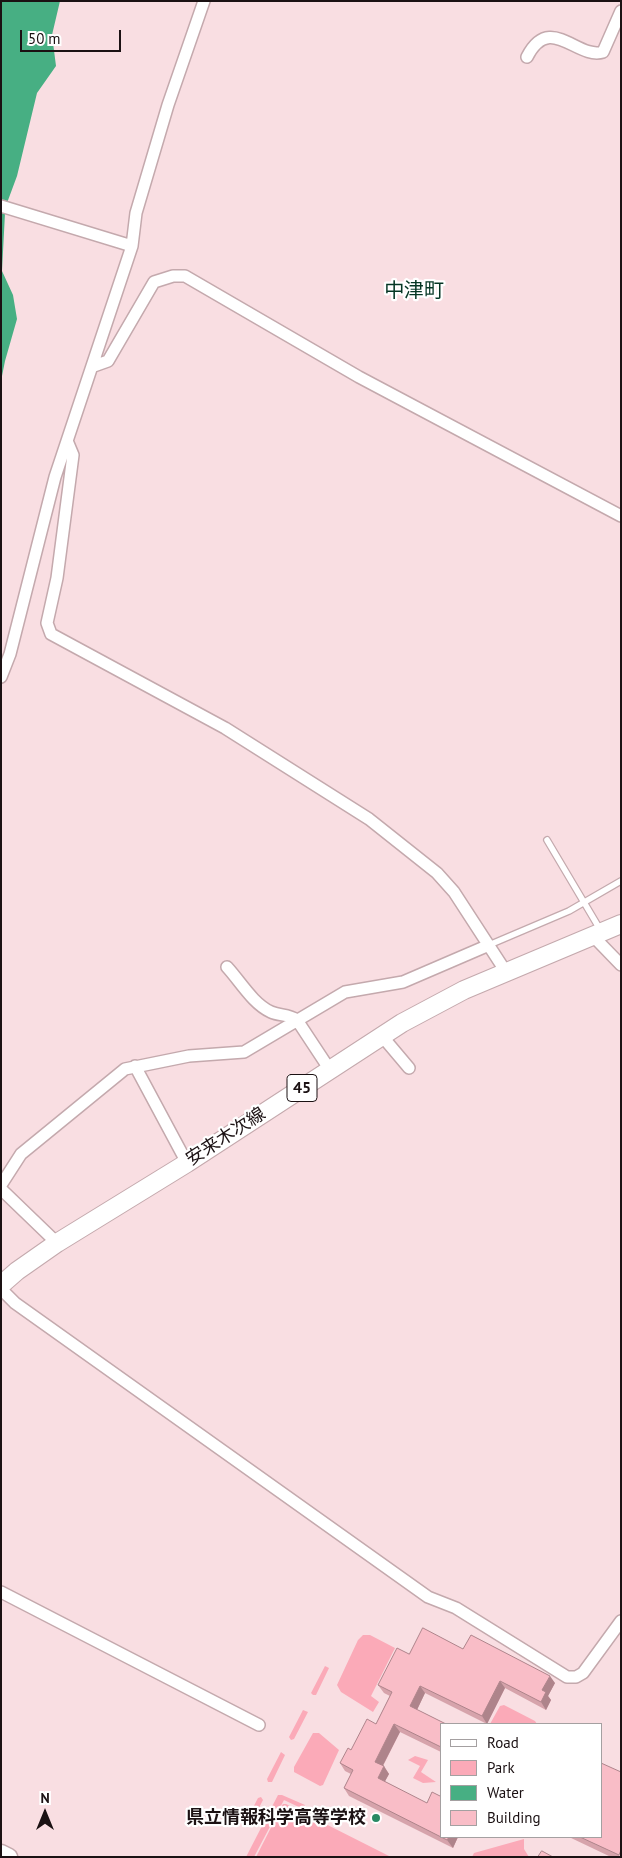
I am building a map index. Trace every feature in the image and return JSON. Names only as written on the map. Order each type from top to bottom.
[{"type":"main road","name":"安来木次線","points":[[1,1287],[17,1271],[57,1243],[187,1163],[382,1036],[456,994],[621,924]]},
{"type":"street","points":[[1,677],[10,654],[55,477],[94,366],[132,246],[136,213],[168,105],[204,1]]},
{"type":"street","points":[[527,57],[531,48],[540,40],[552,38],[601,52],[607,47],[621,11]]},
{"type":"street","points":[[1,206],[132,246]]},
{"type":"street","points":[[94,366],[108,361],[154,282],[172,276],[185,276],[359,377],[621,516]]},
{"type":"street","points":[[68,443],[73,455],[57,578],[47,623],[51,634],[224,728],[369,818],[437,873],[454,892],[506,972]]},
{"type":"street","points":[[597,934],[621,965]]},
{"type":"street","points":[[57,1243],[1,1187],[21,1154],[124,1069],[190,1056],[244,1052],[345,992],[403,982],[489,945]]},
{"type":"street","points":[[227,966],[256,1000],[270,1011],[289,1015],[297,1020],[330,1070]]},
{"type":"street","points":[[382,1036],[409,1068]]},
{"type":"street","points":[[134,1066],[187,1163]]},
{"type":"street","points":[[1,1287],[15,1303],[428,1597],[456,1608],[567,1677],[576,1677],[584,1673],[621,1621]]},
{"type":"street","points":[[1,1592],[259,1725]]},
{"type":"street","points":[[1,1853],[9,1857]]},
{"type":"lane","points":[[547,840],[584,903],[597,934]]},
{"type":"lane","points":[[489,945],[584,903],[621,881]]},
{"type":"green space","points":[[363,1635],[370,1635],[395,1648],[371,1696],[379,1702],[373,1712],[341,1692],[337,1685],[358,1640]]},
{"type":"green space","points":[[325,1666],[329,1668],[316,1695],[313,1695],[311,1693]]},
{"type":"green space","points":[[504,1705],[536,1723],[491,1723],[500,1706]]},
{"type":"green space","points":[[303,1710],[308,1712],[294,1739],[291,1740],[289,1737]]},
{"type":"green space","points":[[313,1733],[319,1733],[339,1750],[323,1785],[320,1786],[294,1772],[294,1767]]},
{"type":"green space","points":[[281,1752],[285,1755],[272,1782],[268,1782],[267,1779]]},
{"type":"green space","points":[[415,1756],[428,1760],[421,1772],[436,1782],[423,1783],[413,1778],[420,1766],[408,1760]]},
{"type":"green space","points":[[278,1795],[305,1805],[303,1809],[284,1800],[254,1857],[246,1857]]},
{"type":"green space","points":[[261,1797],[263,1800],[249,1827],[246,1827],[244,1825],[258,1798]]},
{"type":"green space","points":[[283,1804],[286,1804],[391,1857],[256,1857]]},
{"type":"green space","points":[[524,1839],[524,1849],[529,1857],[472,1857],[474,1853]]},
{"type":"water","points":[[1,1],[60,1],[52,35],[56,66],[37,93],[17,176],[7,203],[1,201]]},
{"type":"water","points":[[1,212],[5,213],[2,271],[13,295],[17,319],[1,381]]},
{"type":"building","points":[[423,1628],[463,1649],[471,1635],[550,1676],[542,1690],[546,1692],[541,1702],[500,1681],[482,1716],[420,1686],[410,1706],[444,1723],[440,1723],[440,1747],[394,1724],[375,1762],[384,1766],[378,1778],[427,1803],[432,1792],[440,1796],[440,1836],[344,1788],[353,1770],[340,1763],[348,1748],[351,1750],[367,1719],[376,1724],[392,1692],[378,1685],[397,1648],[409,1654]]},
{"type":"building","points":[[602,1763],[621,1772],[621,1850],[619,1855],[582,1838],[602,1838]]},
{"type":"building","points":[[542,1851],[553,1857],[538,1857]]},
{"type":"place","name":"県立情報科学高等学校","points":[[376,1818]]},
{"type":"district","name":"中津町","points":[[414,291]]}]
